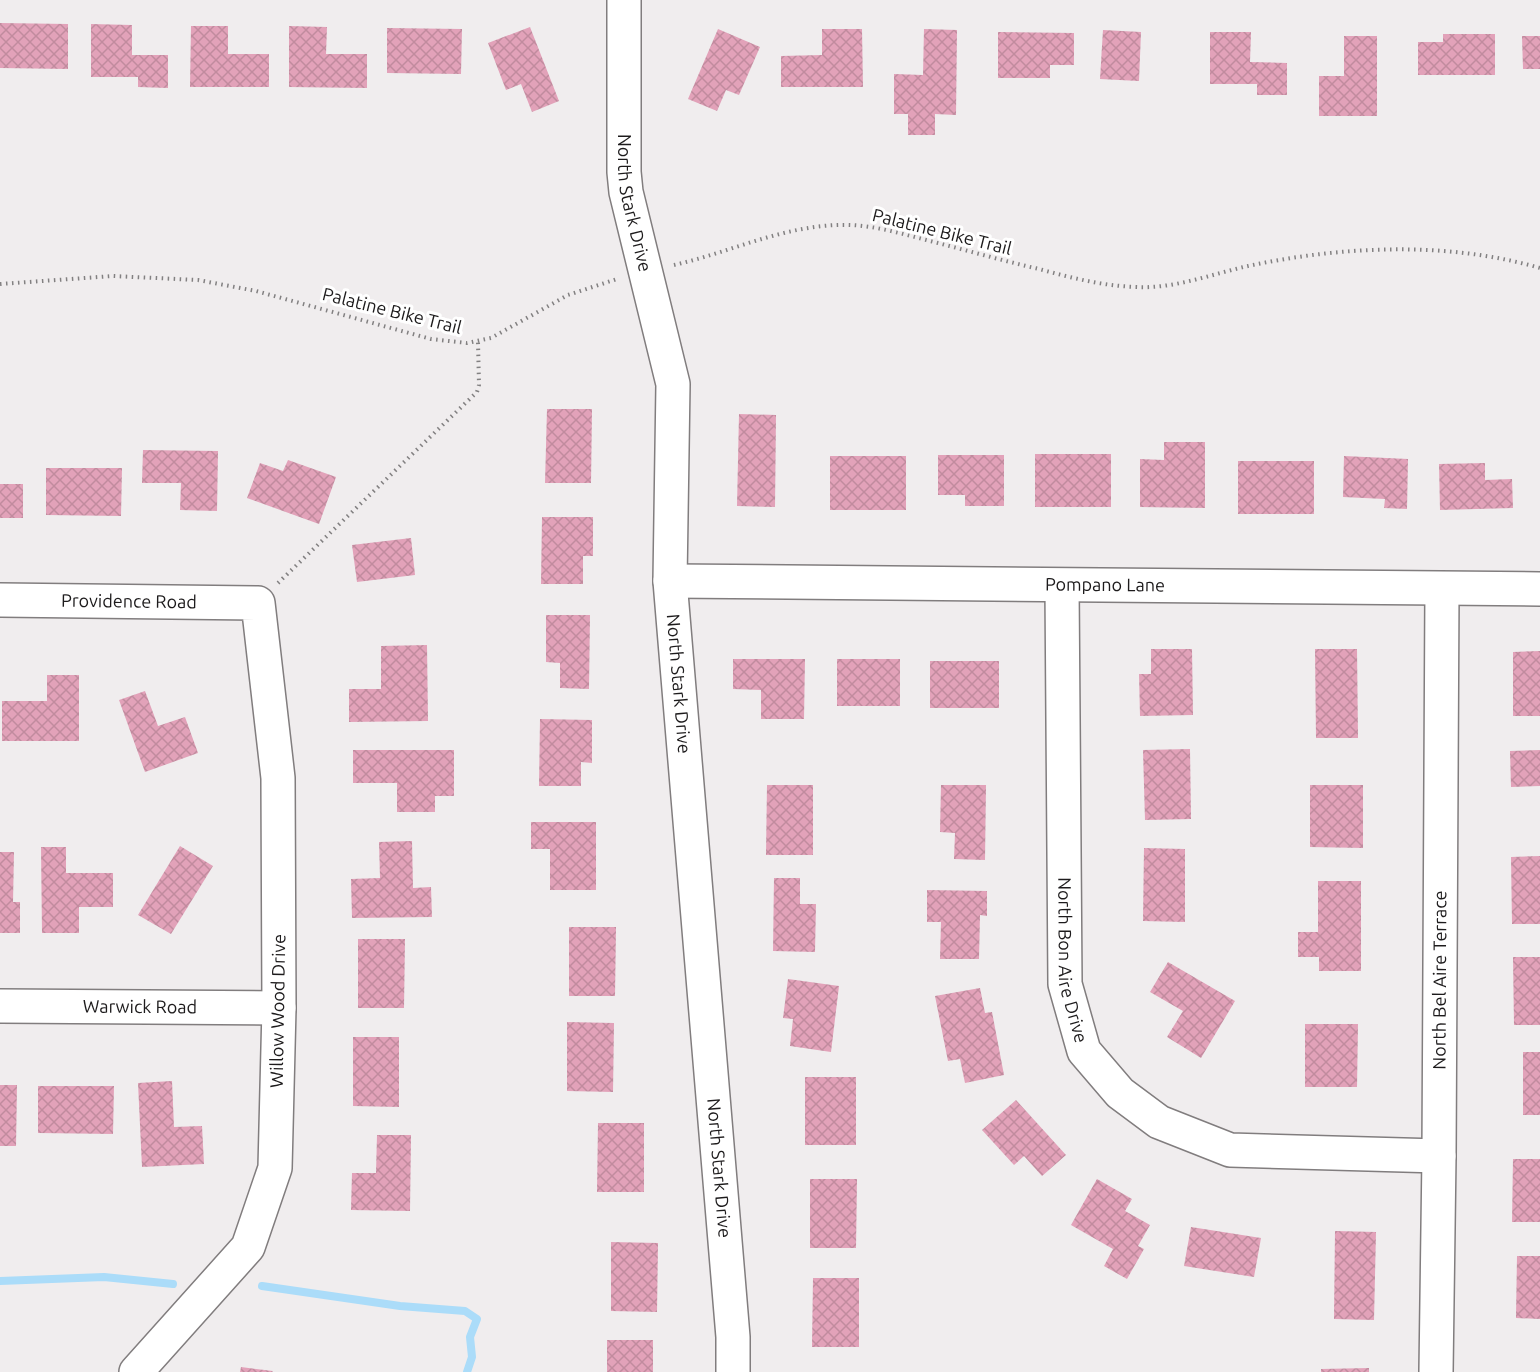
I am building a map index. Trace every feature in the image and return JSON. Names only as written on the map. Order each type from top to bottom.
[{"type":"street","name":"North Stark Drive","points":[[624,0],[624,172],[630,214],[673,384],[670,581],[733,1337],[733,1372]]},
{"type":"street","name":"Pompano Lane","points":[[670,581],[1540,589]]},
{"type":"street","name":"North Bon Aire Drive","points":[[1062,586],[1065,984],[1084,1051],[1120,1093],[1159,1122],[1230,1150],[1439,1156]]},
{"type":"street","name":"North Bel Aire Terrace","points":[[1436,1372],[1442,589]]},
{"type":"street","name":"Providence Road","points":[[0,600],[258,603]]},
{"type":"street","name":"Willow Wood Drive","points":[[136,1372],[248,1247],[275,1168],[279,1008],[278,778],[258,603]]},
{"type":"street","name":"Warwick Road","points":[[0,1006],[279,1008]]},
{"type":"path","name":"Palatine Bike Trail","points":[[0,284],[113,276],[198,280],[256,291],[431,339],[467,343],[491,338],[568,296],[604,282],[684,263],[771,236],[804,229],[849,225],[897,232],[1094,283],[1138,288],[1168,285],[1249,266],[1316,255],[1390,250],[1467,253],[1540,268]]},
{"type":"path","points":[[258,603],[477,392],[479,385],[478,342]]},
{"type":"building","points":[[0,23],[68,24],[68,69],[0,68]]},
{"type":"building","points":[[91,24],[132,25],[132,55],[168,55],[168,88],[138,87],[138,77],[91,77]]},
{"type":"building","points":[[191,26],[228,26],[228,54],[269,54],[269,87],[190,87]]},
{"type":"building","points":[[289,26],[327,27],[326,54],[367,54],[367,88],[289,87]]},
{"type":"building","points":[[530,27],[559,101],[532,112],[521,84],[506,90],[488,43]]},
{"type":"building","points":[[387,28],[462,29],[461,74],[387,73]]},
{"type":"building","points":[[718,29],[760,47],[739,95],[726,90],[717,111],[688,99]]},
{"type":"building","points":[[822,29],[862,29],[863,87],[781,87],[781,56],[822,55]]},
{"type":"building","points":[[924,29],[957,30],[956,115],[935,114],[935,135],[908,135],[908,114],[894,114],[894,74],[923,75]]},
{"type":"building","points":[[1103,30],[1141,32],[1139,81],[1100,79]]},
{"type":"building","points":[[998,32],[1074,33],[1074,65],[1050,65],[1050,78],[998,78]]},
{"type":"building","points":[[1210,32],[1251,32],[1250,62],[1287,63],[1287,95],[1257,95],[1257,84],[1210,84]]},
{"type":"building","points":[[1443,34],[1495,34],[1495,75],[1418,75],[1418,42],[1443,42]]},
{"type":"building","points":[[1344,36],[1377,36],[1377,116],[1319,116],[1319,76],[1344,76]]},
{"type":"building","points":[[1522,36],[1540,36],[1540,69],[1523,69]]},
{"type":"building","points":[[547,409],[592,409],[591,483],[545,483]]},
{"type":"building","points":[[739,414],[776,415],[775,507],[737,506]]},
{"type":"building","points":[[1164,442],[1205,442],[1205,508],[1140,507],[1140,459],[1164,460]]},
{"type":"building","points":[[143,450],[218,451],[217,511],[180,510],[181,483],[142,483]]},
{"type":"building","points":[[1035,454],[1111,454],[1111,507],[1035,507]]},
{"type":"building","points":[[938,455],[1004,455],[1004,506],[965,506],[965,495],[938,495]]},
{"type":"building","points":[[830,456],[906,456],[906,510],[830,510]]},
{"type":"building","points":[[1344,456],[1408,459],[1407,509],[1384,508],[1385,499],[1343,497]]},
{"type":"building","points":[[288,460],[336,477],[319,524],[247,498],[260,463],[283,471]]},
{"type":"building","points":[[1238,461],[1314,461],[1314,514],[1238,514]]},
{"type":"building","points":[[1485,463],[1485,480],[1512,479],[1513,508],[1440,510],[1439,464]]},
{"type":"building","points":[[46,468],[122,468],[121,516],[46,515]]},
{"type":"building","points":[[0,484],[23,484],[23,518],[0,518]]},
{"type":"building","points":[[542,517],[593,517],[593,556],[583,556],[583,584],[541,584]]},
{"type":"building","points":[[411,538],[415,575],[357,582],[352,545]]},
{"type":"building","points":[[546,615],[590,615],[589,689],[560,688],[560,663],[546,662]]},
{"type":"building","points":[[427,645],[428,721],[349,722],[349,689],[381,689],[381,646]]},
{"type":"building","points":[[1151,649],[1192,649],[1193,715],[1140,716],[1139,674],[1151,674]]},
{"type":"building","points":[[1315,649],[1357,649],[1358,738],[1316,738]]},
{"type":"building","points":[[1540,651],[1540,716],[1513,716],[1513,652]]},
{"type":"building","points":[[733,659],[805,659],[804,719],[761,719],[761,690],[733,689]]},
{"type":"building","points":[[837,659],[900,659],[900,706],[837,706]]},
{"type":"building","points":[[930,661],[999,661],[999,708],[930,708]]},
{"type":"building","points":[[47,675],[79,675],[79,741],[2,741],[2,701],[47,701]]},
{"type":"building","points":[[145,691],[158,726],[185,717],[198,753],[145,772],[119,700]]},
{"type":"building","points":[[540,719],[592,720],[592,763],[581,762],[581,786],[539,786]]},
{"type":"building","points":[[1190,749],[1191,819],[1145,820],[1143,750]]},
{"type":"building","points":[[353,750],[454,750],[454,796],[435,796],[435,812],[397,812],[397,783],[353,783]]},
{"type":"building","points":[[1540,750],[1540,786],[1511,787],[1510,751]]},
{"type":"building","points":[[767,785],[813,785],[813,855],[766,855]]},
{"type":"building","points":[[941,785],[986,785],[985,860],[954,859],[955,833],[940,832]]},
{"type":"building","points":[[1310,785],[1363,785],[1363,848],[1310,847]]},
{"type":"building","points":[[531,822],[596,822],[596,890],[550,890],[550,849],[531,849]]},
{"type":"building","points":[[412,841],[413,888],[431,887],[432,917],[352,918],[351,879],[380,878],[379,842]]},
{"type":"building","points":[[180,846],[213,866],[171,934],[138,915]]},
{"type":"building","points":[[41,847],[66,847],[66,873],[113,873],[113,907],[79,907],[79,933],[42,933]]},
{"type":"building","points":[[1144,848],[1185,849],[1185,922],[1143,921]]},
{"type":"building","points":[[0,852],[14,852],[13,902],[20,902],[20,933],[0,933]]},
{"type":"building","points":[[1540,856],[1540,924],[1512,924],[1511,857]]},
{"type":"building","points":[[774,878],[800,878],[800,904],[816,904],[815,952],[773,951]]},
{"type":"building","points":[[1318,881],[1361,881],[1361,971],[1319,971],[1319,957],[1298,957],[1298,932],[1318,932]]},
{"type":"building","points":[[927,890],[987,891],[987,916],[980,915],[979,959],[940,959],[941,922],[927,922]]},
{"type":"building","points":[[569,927],[616,927],[615,996],[569,996]]},
{"type":"building","points":[[358,939],[405,939],[404,1008],[358,1008]]},
{"type":"building","points":[[1513,957],[1540,957],[1540,1025],[1514,1025]]},
{"type":"building","points":[[1168,962],[1235,1001],[1201,1058],[1167,1037],[1183,1011],[1150,992]]},
{"type":"building","points":[[788,979],[839,986],[831,1052],[790,1046],[793,1019],[783,1018]]},
{"type":"building","points":[[980,988],[985,1013],[992,1012],[1004,1075],[965,1083],[960,1059],[948,1061],[935,996]]},
{"type":"building","points":[[567,1022],[614,1023],[613,1092],[567,1091]]},
{"type":"building","points":[[1305,1024],[1358,1024],[1357,1087],[1305,1087]]},
{"type":"building","points":[[353,1037],[399,1037],[399,1107],[353,1106]]},
{"type":"building","points":[[1523,1052],[1540,1052],[1540,1115],[1523,1115]]},
{"type":"building","points":[[805,1077],[856,1077],[856,1145],[805,1145]]},
{"type":"building","points":[[172,1081],[174,1127],[202,1126],[204,1164],[142,1167],[138,1083]]},
{"type":"building","points":[[0,1085],[17,1085],[16,1146],[0,1146]]},
{"type":"building","points":[[38,1086],[114,1086],[113,1134],[38,1133]]},
{"type":"building","points":[[1016,1100],[1066,1155],[1042,1176],[1024,1156],[1014,1165],[982,1130]]},
{"type":"building","points":[[598,1123],[644,1123],[644,1192],[597,1192]]},
{"type":"building","points":[[377,1135],[411,1135],[410,1211],[351,1210],[352,1173],[376,1173]]},
{"type":"building","points":[[1513,1159],[1540,1159],[1540,1222],[1512,1222]]},
{"type":"building","points":[[810,1179],[857,1179],[856,1248],[810,1248]]},
{"type":"building","points":[[1097,1179],[1132,1199],[1125,1211],[1150,1225],[1138,1246],[1144,1249],[1127,1279],[1104,1266],[1113,1249],[1071,1225]]},
{"type":"building","points":[[1191,1227],[1261,1238],[1254,1277],[1184,1266]]},
{"type":"building","points":[[1335,1231],[1376,1232],[1374,1320],[1334,1319]]},
{"type":"building","points":[[611,1242],[658,1243],[657,1312],[611,1311]]},
{"type":"building","points":[[1517,1256],[1540,1256],[1540,1319],[1516,1318]]},
{"type":"building","points":[[813,1278],[859,1278],[859,1347],[812,1347]]},
{"type":"building","points":[[607,1340],[653,1340],[653,1372],[607,1372]]},
{"type":"building","points":[[241,1367],[273,1371],[240,1372]]},
{"type":"building","points":[[1369,1368],[1369,1372],[1321,1372],[1321,1369]]},
{"type":"waterway","points":[[0,1281],[104,1277],[173,1284]]},
{"type":"waterway","points":[[262,1286],[400,1306],[465,1311],[477,1319],[470,1337],[472,1357],[467,1372]]}]
